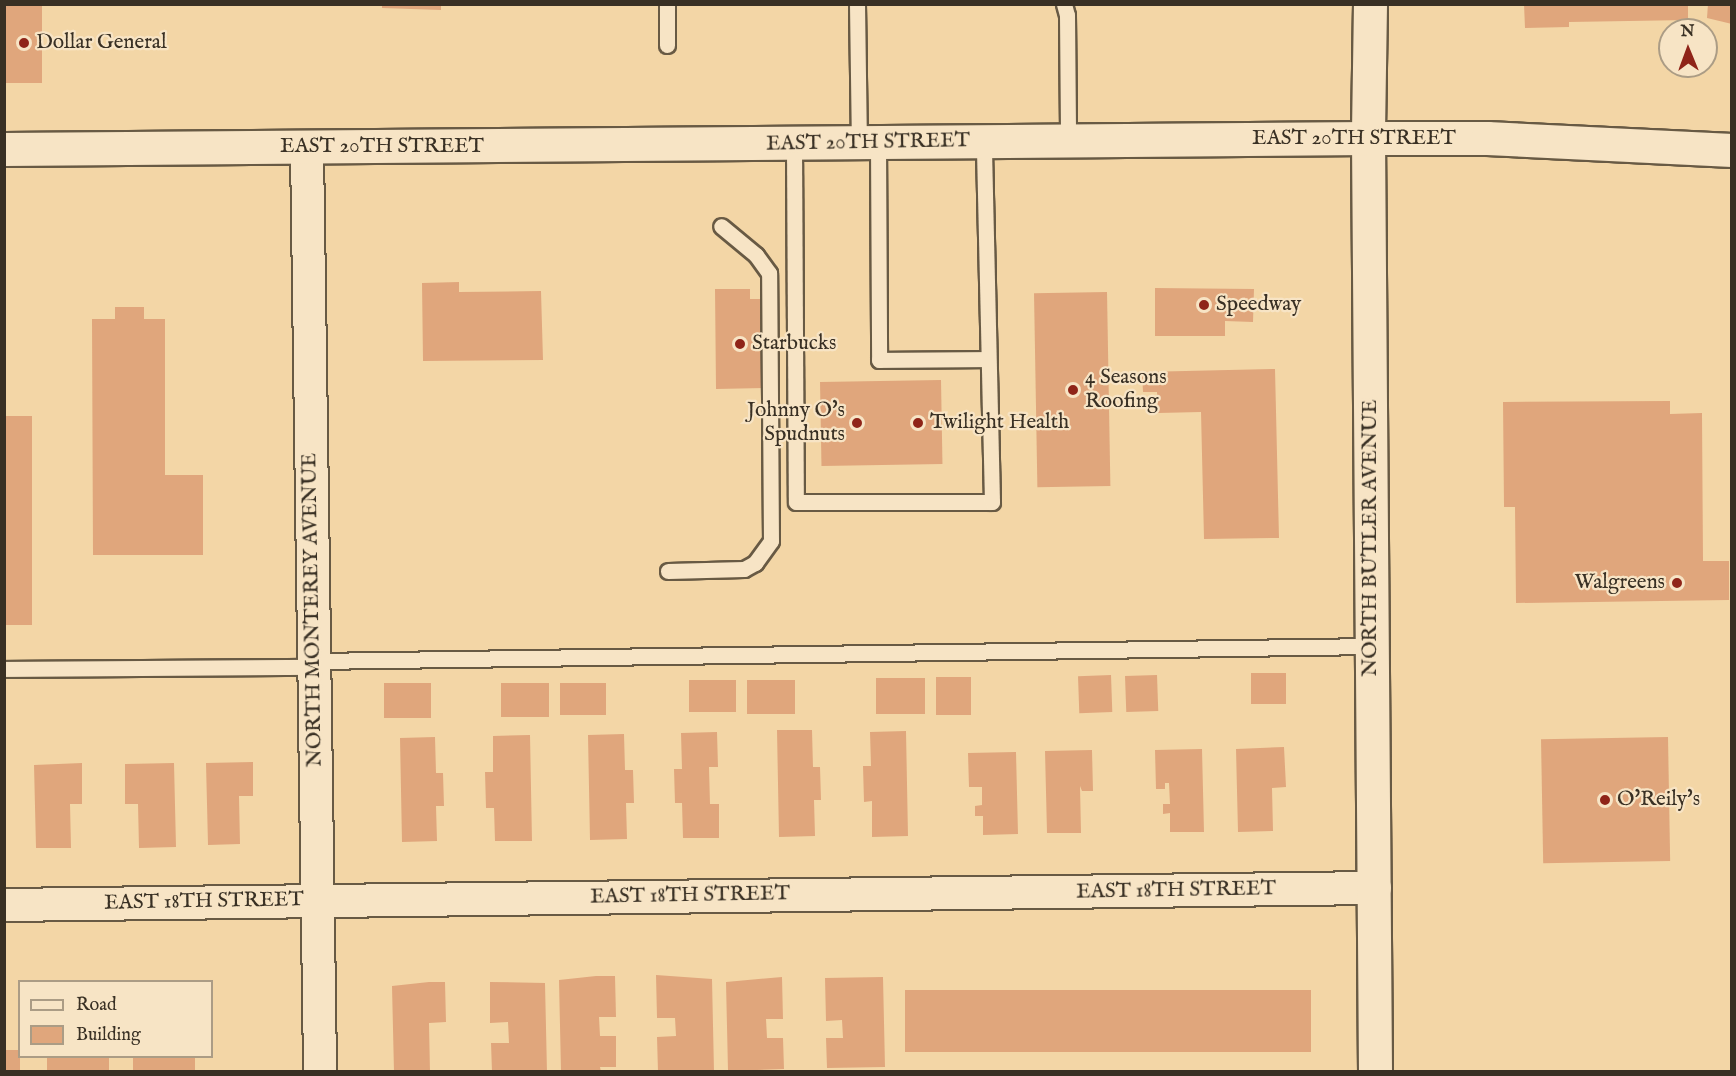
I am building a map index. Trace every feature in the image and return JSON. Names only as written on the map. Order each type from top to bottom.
[{"type":"main road","name":"NORTH BUTLER AVENUE","points":[[1370,4],[1368,138],[1376,1071]]},
{"type":"main road","name":"EAST 20TH STREET","points":[[4,149],[1487,138],[1731,150]]},
{"type":"street","name":"NORTH MONTEREY AVENUE","points":[[307,148],[320,1071]]},
{"type":"street","name":"EAST 18TH STREET","points":[[4,905],[1375,888]]},
{"type":"lane","points":[[667,4],[667,45]]},
{"type":"lane","points":[[857,4],[869,143],[879,360],[988,359]]},
{"type":"lane","points":[[1064,4],[1067,15],[1068,142]]},
{"type":"lane","points":[[794,144],[796,502],[992,501],[984,142]]},
{"type":"lane","points":[[668,571],[744,570],[755,563],[771,541],[769,273],[756,255],[720,226]]},
{"type":"lane","points":[[4,669],[1371,646]]},
{"type":"building","name":"Dollar General","points":[[4,4],[42,4],[42,83],[4,83]]},
{"type":"building","points":[[382,4],[441,4],[441,10],[382,8]]},
{"type":"building","points":[[1524,4],[1688,4],[1688,18],[1569,22],[1569,27],[1525,28]]},
{"type":"building","points":[[1708,4],[1732,4],[1732,24],[1718,21],[1718,18],[1707,18]]},
{"type":"building","points":[[459,282],[459,292],[541,291],[543,360],[423,361],[422,283]]},
{"type":"building","name":"Speedway","points":[[1155,288],[1254,289],[1253,322],[1225,321],[1225,336],[1155,336]]},
{"type":"building","name":"Starbucks","points":[[715,289],[750,289],[750,299],[763,299],[764,388],[716,389]]},
{"type":"building","name":"4 Seasons Roofing","points":[[1107,292],[1110,486],[1037,487],[1034,293]]},
{"type":"building","points":[[115,307],[144,307],[144,319],[165,319],[165,475],[203,475],[203,555],[93,555],[92,319],[115,319]]},
{"type":"building","points":[[1275,369],[1279,538],[1204,539],[1201,412],[1158,413],[1157,392],[1143,392],[1142,372]]},
{"type":"building","name":"Johnny O's Spudnuts","points":[[941,380],[942,464],[821,466],[820,382]]},
{"type":"building","name":"Walgreens","points":[[1670,401],[1670,414],[1702,413],[1703,561],[1729,561],[1729,600],[1516,603],[1515,507],[1504,507],[1503,402]]},
{"type":"building","points":[[4,416],[32,416],[32,625],[4,625]]},
{"type":"building","points":[[1251,673],[1286,673],[1286,704],[1251,704]]},
{"type":"building","points":[[1111,675],[1112,712],[1079,713],[1078,676]]},
{"type":"building","points":[[1157,675],[1158,711],[1126,712],[1125,676]]},
{"type":"building","points":[[936,677],[971,677],[971,715],[936,715]]},
{"type":"building","points":[[876,678],[925,678],[925,714],[876,714]]},
{"type":"building","points":[[689,680],[736,680],[736,712],[689,712]]},
{"type":"building","points":[[747,680],[795,680],[795,714],[747,714]]},
{"type":"building","points":[[384,683],[431,683],[431,718],[384,718]]},
{"type":"building","points":[[501,683],[549,683],[549,717],[501,717]]},
{"type":"building","points":[[560,683],[606,683],[606,715],[560,715]]},
{"type":"building","points":[[777,730],[812,730],[813,767],[820,767],[821,800],[814,800],[815,836],[779,837]]},
{"type":"building","points":[[906,731],[908,836],[872,837],[872,801],[864,802],[863,766],[871,766],[870,732]]},
{"type":"building","points":[[717,732],[718,767],[709,767],[710,804],[719,804],[719,838],[683,838],[682,803],[675,803],[674,769],[682,769],[681,733]]},
{"type":"building","points":[[624,734],[625,770],[633,770],[634,803],[626,803],[627,839],[590,840],[588,735]]},
{"type":"building","points":[[530,735],[532,841],[495,841],[494,808],[486,808],[485,772],[493,772],[493,736]]},
{"type":"building","points":[[435,737],[436,773],[443,773],[444,806],[436,806],[437,841],[402,842],[400,738]]},
{"type":"building","name":"O'Reily's","points":[[1668,737],[1670,861],[1543,863],[1541,739]]},
{"type":"building","points":[[1284,747],[1286,787],[1272,788],[1273,831],[1238,832],[1236,749]]},
{"type":"building","points":[[1202,749],[1204,832],[1170,832],[1170,813],[1163,814],[1163,804],[1170,804],[1169,783],[1165,783],[1165,789],[1156,789],[1155,750]]},
{"type":"building","points":[[1092,750],[1093,791],[1082,791],[1080,786],[1081,833],[1047,833],[1045,751]]},
{"type":"building","points":[[1016,752],[1018,834],[983,835],[983,816],[975,816],[975,806],[982,805],[982,787],[969,787],[968,753]]},
{"type":"building","points":[[253,762],[253,796],[239,796],[240,844],[208,845],[206,763]]},
{"type":"building","points":[[82,763],[82,804],[70,804],[71,848],[36,848],[34,765]]},
{"type":"building","points":[[174,763],[176,847],[139,848],[138,804],[125,804],[125,764]]},
{"type":"building","points":[[656,975],[712,979],[714,1071],[658,1072],[657,1037],[676,1036],[675,1018],[657,1018]]},
{"type":"building","points":[[615,976],[616,1017],[599,1017],[600,1036],[616,1036],[616,1067],[600,1067],[601,1072],[561,1072],[559,980]]},
{"type":"building","points":[[782,977],[783,1019],[766,1019],[767,1038],[783,1038],[784,1069],[728,1071],[726,982]]},
{"type":"building","points":[[883,977],[885,1067],[827,1068],[826,1038],[843,1038],[842,1020],[826,1021],[825,978]]},
{"type":"building","points":[[445,982],[446,1022],[429,1023],[430,1072],[394,1072],[392,986]]},
{"type":"building","points":[[490,982],[545,983],[547,1072],[492,1072],[491,1043],[509,1043],[508,1022],[490,1023]]},
{"type":"building","points":[[905,990],[1311,990],[1311,1052],[905,1052]]},
{"type":"building","points":[[5,1050],[18,1050],[20,1072],[5,1072]]},
{"type":"building","points":[[47,1058],[109,1058],[109,1072],[47,1072]]},
{"type":"building","points":[[133,1058],[195,1058],[195,1072],[133,1072]]},
{"type":"place","name":"Dollar General","points":[[24,43]]},
{"type":"place","name":"Speedway","points":[[1204,305]]},
{"type":"place","name":"Starbucks","points":[[740,344]]},
{"type":"place","name":"4 Seasons Roofing","points":[[1073,390]]},
{"type":"place","name":"Johnny O's Spudnuts","points":[[857,423]]},
{"type":"place","name":"Twilight Health","points":[[918,423]]},
{"type":"place","name":"Walgreens","points":[[1677,583]]},
{"type":"place","name":"O'Reily's","points":[[1605,800]]}]
